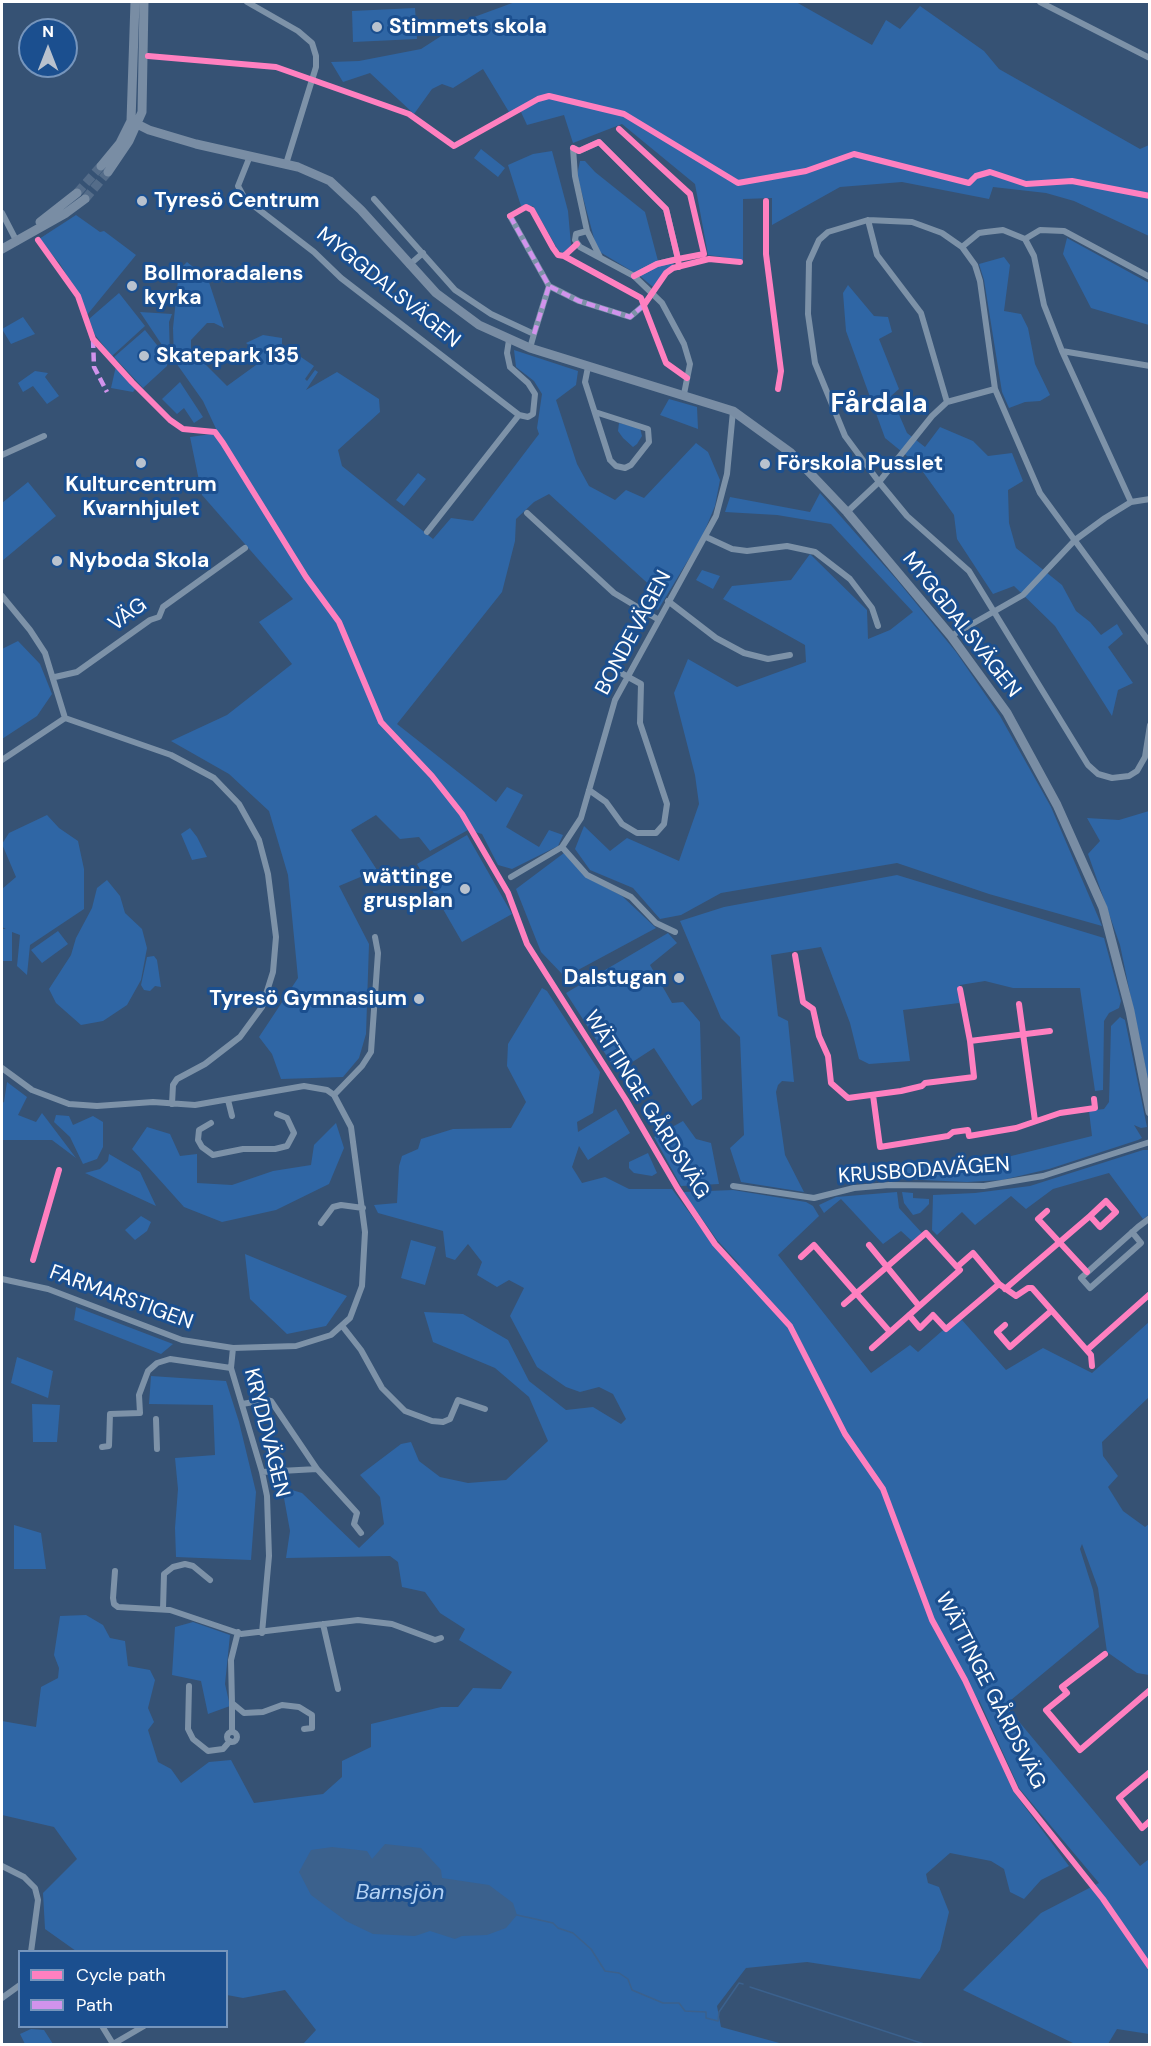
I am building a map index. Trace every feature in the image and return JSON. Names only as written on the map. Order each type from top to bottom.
[{"type":"street","points":[[135,2],[135,123]]},
{"type":"street","points":[[105,169],[142,112],[144,2]]},
{"type":"street","points":[[247,2],[286,22],[312,43],[316,61],[286,164]]},
{"type":"street","points":[[1040,2],[1149,58]]},
{"type":"street","name":"MYGGDALSVÄGEN","points":[[135,123],[196,144],[286,164],[330,181],[362,210],[409,266],[453,307],[479,325],[530,348],[734,411],[791,453],[847,512],[951,636],[1007,713],[1057,805],[1103,908],[1127,1000],[1149,1112]]},
{"type":"street","points":[[600,257],[587,231],[575,176],[573,147],[579,152],[598,142],[666,209],[678,260],[657,264],[634,276]]},
{"type":"street","name":"MYGGDALSVÄGEN","points":[[250,156],[238,186],[245,199],[314,252],[340,278],[519,416]]},
{"type":"street","points":[[2,249],[81,196]]},
{"type":"street","name":"MYGGDALSVÄGEN","points":[[374,199],[455,290],[491,314],[534,334]]},
{"type":"street","points":[[2,213],[15,239]]},
{"type":"street","points":[[510,216],[549,286],[579,301],[630,317],[644,305]]},
{"type":"street","points":[[868,220],[877,255],[921,313],[947,402]]},
{"type":"street","points":[[1149,643],[1075,540],[1053,515],[1040,494],[995,390],[980,281],[975,265],[962,247],[942,232],[912,222],[868,220],[828,232],[819,240],[809,262],[808,314],[815,363],[845,436],[907,516],[969,571],[1088,765],[1098,774],[1112,778],[1129,777],[1137,771],[1145,757],[1149,725]]},
{"type":"street","points":[[962,247],[979,233],[986,232],[1004,230],[1025,239],[1034,256],[1044,305],[1062,351],[1131,502]]},
{"type":"street","points":[[1025,239],[1040,230],[1064,231],[1149,277]]},
{"type":"street","points":[[587,231],[576,234],[575,240],[580,247],[634,276],[656,296],[684,344],[690,364],[684,394]]},
{"type":"street","points":[[2,244],[15,239]]},
{"type":"street","name":"MYGGDALSVÄGEN","points":[[409,266],[423,253]]},
{"type":"street","points":[[530,348],[549,286]]},
{"type":"street","points":[[427,532],[519,416],[528,417],[533,414],[535,394],[528,383],[510,367],[507,352],[509,340]]},
{"type":"street","points":[[1062,351],[1149,366]]},
{"type":"street","points":[[588,367],[585,382],[610,460],[616,466],[625,468],[632,465],[649,442],[648,429],[595,412]]},
{"type":"street","points":[[847,512],[879,482],[932,416],[947,402],[995,390]]},
{"type":"street","name":"BONDEVÄGEN","points":[[511,877],[562,847],[581,818],[612,709],[626,676],[705,537],[722,498],[734,411]]},
{"type":"street","points":[[2,455],[44,436]]},
{"type":"street","points":[[951,636],[1023,595],[1075,540],[1131,502],[1149,499]]},
{"type":"street","points":[[527,513],[614,593],[658,620]]},
{"type":"street","points":[[705,537],[732,549],[747,551],[787,546],[815,552],[850,579],[872,608],[878,626]]},
{"type":"street","name":"VÄG","points":[[55,677],[77,672],[150,620],[159,617],[163,607],[245,548]]},
{"type":"street","points":[[2,596],[30,630],[45,653],[55,677],[65,718]]},
{"type":"street","points":[[669,601],[716,638],[744,652],[768,659],[790,655]]},
{"type":"street","points":[[589,790],[606,802],[622,824],[637,833],[656,833],[664,824],[667,804],[640,723],[641,684],[610,667],[620,652]]},
{"type":"street","points":[[2,760],[65,718]]},
{"type":"street","points":[[65,718],[171,755],[214,778],[239,804],[259,840],[268,874],[276,937],[273,972],[262,1007],[240,1037],[205,1064],[177,1079],[173,1085],[172,1104]]},
{"type":"street","points":[[562,847],[587,875],[631,897],[656,923],[675,932]]},
{"type":"street","points":[[334,1095],[363,1066],[371,1052],[378,953],[375,937]]},
{"type":"street","points":[[2,1068],[32,1090],[69,1104],[195,1105],[304,1086],[318,1087],[334,1095],[351,1127],[365,1233],[362,1286],[356,1306],[342,1327],[361,1350],[382,1388],[405,1411],[432,1421],[443,1422],[450,1419],[458,1400],[485,1409]]},
{"type":"street","points":[[228,1100],[232,1116]]},
{"type":"street","points":[[210,1123],[199,1130],[198,1140],[207,1152],[213,1155],[243,1149],[275,1149],[286,1146],[294,1133],[287,1118],[277,1114]]},
{"type":"street","name":"KRUSBODAVÄGEN","points":[[733,1186],[814,1198],[854,1188],[889,1185],[984,1186],[1043,1176],[1149,1142]]},
{"type":"street","points":[[321,1223],[329,1211],[341,1205],[363,1208]]},
{"type":"street","points":[[329,1211],[336,1215]]},
{"type":"street","points":[[1132,1233],[1141,1243],[1090,1288],[1081,1278],[1132,1233],[1149,1218]]},
{"type":"street","name":"FARMARSTIGEN","points":[[2,1279],[48,1289],[170,1336],[233,1348],[296,1346],[331,1335],[342,1327]]},
{"type":"street","name":"KRYDDVÄGEN","points":[[233,1348],[231,1368],[262,1472],[269,1518],[269,1556],[262,1633]]},
{"type":"street","points":[[102,1447],[109,1446],[110,1414],[140,1413],[139,1395],[151,1367],[156,1363],[170,1359],[231,1368]]},
{"type":"street","points":[[242,1404],[271,1401],[317,1469],[357,1513],[354,1524],[361,1533]]},
{"type":"street","points":[[156,1419],[157,1449]]},
{"type":"street","points":[[262,1472],[317,1469]]},
{"type":"street","points":[[163,1609],[164,1574],[173,1567],[185,1564],[193,1566],[210,1580]]},
{"type":"street","points":[[115,1571],[114,1604],[118,1607],[163,1609],[238,1632],[262,1633],[358,1620],[392,1624],[435,1640],[441,1638]]},
{"type":"street","points":[[323,1624],[338,1689]]},
{"type":"street","points":[[189,1686],[188,1729],[193,1739],[208,1751],[223,1749],[230,1741],[227,1735],[232,1732],[231,1660],[238,1632]]},
{"type":"street","points":[[232,1703],[244,1713],[263,1712],[282,1705],[299,1707],[312,1715],[312,1728],[304,1729]]},
{"type":"street","points":[[2,1866],[24,1877],[35,1888],[38,1900],[31,1950]]},
{"type":"street","points":[[2,1998],[18,1986]]},
{"type":"street","points":[[103,2028],[113,2044],[141,2028]]},
{"type":"shaded area","points":[[515,2],[796,2],[872,45],[886,20],[900,29],[920,6],[984,51],[999,69],[1140,149],[1149,145],[1149,236],[1074,201],[1046,193],[993,187],[989,199],[902,182],[840,187],[772,225],[772,198],[743,199],[743,260],[708,255],[695,184],[622,124],[573,143],[564,115],[527,125],[521,112],[484,127],[509,112],[483,69],[453,88],[442,84],[432,89],[414,114],[370,73],[343,82],[331,62],[359,61],[421,49],[466,20]]},
{"type":"shaded area","points":[[415,8],[417,39],[353,42],[352,11]]},
{"type":"shaded area","points":[[481,149],[505,168],[498,177],[474,158]]},
{"type":"shaded area","points":[[552,151],[568,211],[571,245],[564,254],[558,250],[533,206],[521,206],[508,165],[533,154]]},
{"type":"shaded area","points":[[580,161],[585,161],[595,172],[645,212],[658,261],[635,273],[600,252],[595,242],[577,175]]},
{"type":"shaded area","points":[[76,215],[100,232],[104,231],[136,255],[87,315],[78,294],[60,264],[39,239]]},
{"type":"shaded area","points":[[1067,238],[1149,283],[1149,325],[1091,308],[1063,254]]},
{"type":"shaded area","points":[[1004,257],[1010,265],[1004,311],[1021,314],[1028,328],[1035,364],[1050,395],[1040,401],[1025,402],[1009,408],[1002,392],[984,280],[979,264]]},
{"type":"shaded area","points":[[187,262],[208,279],[224,328],[214,323],[207,323],[191,340],[191,350],[227,386],[256,365],[260,354],[246,343],[263,335],[282,338],[282,344],[314,366],[305,379],[307,381],[315,370],[318,372],[306,390],[337,372],[379,399],[380,412],[338,450],[342,466],[433,539],[451,518],[473,521],[539,434],[537,428],[542,394],[534,381],[516,367],[514,350],[578,371],[576,385],[556,400],[577,464],[589,486],[615,500],[626,490],[644,498],[696,443],[708,452],[720,480],[715,506],[702,537],[658,610],[645,603],[654,589],[549,494],[534,502],[516,519],[515,541],[502,592],[397,724],[496,802],[507,787],[523,795],[506,827],[539,847],[549,830],[563,835],[558,846],[512,869],[498,865],[482,834],[468,830],[430,851],[419,837],[400,839],[376,815],[351,830],[377,870],[339,886],[369,944],[366,1034],[359,1058],[343,1077],[281,1079],[272,1054],[259,1037],[298,978],[288,875],[269,811],[229,774],[171,741],[227,715],[292,664],[259,622],[293,599],[202,495],[190,437],[218,433],[203,401],[174,360],[173,328],[179,270]]},
{"type":"shaded area","points":[[673,263],[674,266],[665,271],[653,287],[640,276],[650,268]]},
{"type":"shaded area","points":[[848,285],[874,316],[888,317],[892,332],[879,339],[899,389],[891,396],[907,433],[925,447],[940,427],[973,441],[988,456],[1012,453],[1023,481],[1008,490],[1009,523],[1016,548],[1062,585],[1076,611],[1101,635],[1117,624],[1123,634],[1108,647],[1133,683],[1118,690],[1112,716],[1055,626],[1014,586],[993,594],[957,539],[954,515],[918,465],[885,438],[846,331],[843,293]]},
{"type":"shaded area","points":[[119,293],[145,326],[112,356],[95,335],[89,319]]},
{"type":"shaded area","points":[[140,312],[172,314],[169,322],[170,357]]},
{"type":"shaded area","points":[[23,317],[35,334],[11,344],[2,329]]},
{"type":"shaded area","name":"Skatepark 135","points":[[145,330],[168,359],[167,366],[143,388],[114,357]]},
{"type":"shaded area","points":[[116,366],[136,388],[133,392],[111,388]]},
{"type":"shaded area","points":[[35,371],[48,373],[45,377],[59,396],[47,404],[33,386],[23,392],[18,383]]},
{"type":"shaded area","points":[[180,382],[203,417],[194,423],[184,408],[177,414],[162,399]]},
{"type":"shaded area","points":[[669,399],[697,407],[698,429],[660,415]]},
{"type":"shaded area","points":[[619,423],[640,428],[642,436],[633,447],[618,431]]},
{"type":"shaded area","points":[[418,473],[426,479],[404,506],[396,500]]},
{"type":"shaded area","points":[[28,482],[56,516],[2,561],[2,503]]},
{"type":"shaded area","points":[[820,493],[897,580],[956,652],[1000,716],[1051,807],[1102,926],[989,894],[897,863],[721,893],[681,915],[660,919],[633,888],[590,870],[575,849],[584,826],[610,851],[627,838],[679,861],[699,804],[695,775],[674,693],[688,659],[737,687],[806,662],[805,645],[723,599],[732,586],[791,580],[810,554],[867,610],[868,639],[890,630],[913,612],[831,524],[777,515],[725,512],[730,497],[810,512]]},
{"type":"shaded area","points":[[702,570],[720,576],[713,589],[696,580]]},
{"type":"shaded area","points":[[18,641],[40,664],[52,694],[37,716],[2,739],[2,649]]},
{"type":"shaded area","points":[[1149,811],[1149,1085],[1120,945],[1088,854],[1100,841],[1087,818],[1119,820]]},
{"type":"shaded area","points":[[47,815],[59,828],[78,841],[84,869],[84,909],[30,945],[27,975],[17,966],[20,935],[12,932],[12,961],[2,961],[2,929],[6,929],[2,927],[2,889],[16,877],[2,844],[9,833]]},
{"type":"shaded area","points":[[190,828],[207,857],[192,860],[181,834]]},
{"type":"shaded area","name":"wättinge grusplan","points":[[467,835],[512,914],[462,942],[417,864]]},
{"type":"shaded area","points":[[564,853],[586,877],[622,896],[656,928],[565,977],[541,952],[516,889]]},
{"type":"shaded area","points":[[897,875],[1104,938],[1121,1001],[1119,1008],[1109,1013],[1104,1021],[1103,1090],[1095,1091],[1080,988],[1013,988],[985,981],[960,985],[959,1003],[903,1010],[910,1061],[869,1064],[859,1059],[850,1023],[821,947],[771,955],[778,1016],[788,1021],[794,1082],[782,1081],[776,1092],[785,1155],[804,1192],[741,1182],[730,1148],[744,1135],[740,1037],[721,1018],[680,921],[724,907]]},
{"type":"shaded area","points":[[107,880],[120,896],[125,913],[142,929],[147,948],[141,980],[127,1005],[103,1021],[81,1025],[56,1003],[49,989],[71,955],[76,938],[92,908],[97,888]]},
{"type":"shaded area","points":[[58,931],[68,944],[42,963],[31,950]]},
{"type":"shaded area","points":[[668,933],[677,943],[650,965],[672,1003],[683,1002],[700,1022],[702,1099],[692,1106],[654,1048],[617,1072],[566,993]]},
{"type":"shaded area","points":[[154,956],[157,960],[161,987],[155,986],[150,991],[144,990],[141,985],[147,957]]},
{"type":"shaded area","points":[[542,988],[547,991],[600,1072],[593,1113],[577,1122],[578,1132],[616,1109],[630,1133],[588,1160],[579,1146],[572,1167],[582,1183],[605,1177],[629,1189],[672,1189],[714,1246],[736,1269],[740,1265],[717,1240],[683,1192],[733,1190],[806,1202],[813,1206],[819,1216],[778,1255],[871,1373],[910,1345],[918,1352],[942,1331],[962,1320],[1006,1370],[1043,1348],[1092,1373],[1149,1322],[1149,1397],[1102,1442],[1103,1456],[1118,1476],[1108,1487],[1123,1511],[1145,1527],[1149,1524],[1149,1675],[1137,1673],[1107,1652],[1098,1588],[1082,1544],[1080,1549],[1093,1590],[1099,1627],[1005,1705],[1140,1866],[1149,1859],[1149,2034],[1117,2029],[1108,2044],[1075,2044],[963,1990],[1041,1913],[1099,1883],[1019,1788],[979,1700],[973,1702],[1013,1791],[1069,1866],[1041,1880],[1024,1899],[1010,1892],[1004,1869],[991,1861],[950,1853],[926,1874],[928,1883],[939,1887],[949,1912],[940,1950],[920,1979],[807,1962],[746,1968],[717,2006],[721,2027],[783,2044],[303,2044],[316,2030],[285,1990],[243,1998],[228,1995],[228,1950],[75,1950],[45,1929],[43,1893],[77,1859],[54,1827],[2,1815],[2,1721],[36,1727],[41,1687],[58,1678],[59,1668],[54,1655],[60,1616],[86,1615],[103,1625],[110,1638],[125,1641],[128,1666],[150,1670],[155,1680],[148,1708],[154,1722],[148,1730],[158,1762],[171,1769],[181,1783],[209,1762],[231,1760],[254,1803],[323,1794],[342,1777],[342,1761],[371,1747],[371,1724],[441,1707],[458,1707],[473,1688],[501,1689],[512,1672],[459,1640],[465,1629],[440,1613],[425,1592],[402,1587],[398,1562],[390,1556],[286,1558],[290,1531],[282,1487],[302,1493],[359,1548],[384,1524],[380,1497],[360,1475],[401,1444],[411,1442],[419,1461],[440,1477],[468,1483],[506,1480],[548,1441],[529,1397],[495,1368],[433,1342],[424,1312],[463,1314],[508,1340],[529,1381],[566,1410],[593,1407],[621,1424],[626,1419],[613,1394],[599,1387],[580,1392],[566,1387],[537,1367],[510,1316],[524,1288],[509,1280],[497,1287],[477,1275],[482,1262],[468,1244],[455,1260],[446,1257],[443,1231],[378,1213],[374,1205],[397,1203],[399,1166],[402,1156],[418,1149],[421,1139],[453,1129],[511,1128],[526,1102],[507,1066],[508,1044]]},
{"type":"shaded area","points":[[1120,1017],[1125,1020],[1147,1127],[1141,1128],[1134,1125],[1142,1138],[1049,1169],[1002,1180],[967,1182],[900,1179],[899,1167],[991,1161],[1092,1136],[1089,1111],[1104,1109],[1109,1102],[1111,1026]]},
{"type":"shaded area","points":[[7,1082],[27,1097],[18,1115],[36,1122],[42,1113],[76,1158],[52,1140],[2,1140],[2,1103]]},
{"type":"shaded area","points":[[56,1115],[69,1116],[73,1125],[93,1116],[103,1122],[103,1147],[97,1159],[83,1164],[70,1137],[54,1122]]},
{"type":"shaded area","points":[[683,1121],[696,1139],[711,1143],[719,1184],[681,1186],[654,1137]]},
{"type":"shaded area","points":[[336,1123],[344,1148],[329,1184],[276,1210],[222,1222],[184,1207],[132,1149],[147,1127],[170,1134],[180,1156],[197,1154],[197,1183],[232,1185],[273,1171],[311,1165],[314,1145]]},
{"type":"shaded area","points":[[1149,1150],[1150,1214],[1143,1219],[1109,1173],[1053,1189],[1026,1209],[1011,1196],[975,1225],[962,1212],[937,1235],[932,1230],[933,1195],[975,1193],[1030,1186]]},
{"type":"shaded area","points":[[648,1153],[657,1173],[652,1176],[634,1173],[629,1168],[629,1162]]},
{"type":"shaded area","points":[[109,1154],[140,1172],[156,1206],[85,1173],[100,1169],[108,1161]]},
{"type":"shaded area","points":[[897,1192],[899,1208],[922,1233],[912,1241],[901,1231],[883,1244],[841,1199],[824,1213],[819,1205],[836,1197]]},
{"type":"shaded area","points":[[902,1192],[913,1193],[913,1198],[929,1199],[929,1204],[920,1213],[913,1215],[904,1203]]},
{"type":"shaded area","points":[[141,1216],[151,1222],[147,1231],[135,1240],[125,1230]]},
{"type":"shaded area","points":[[411,1240],[436,1247],[425,1285],[401,1278]]},
{"type":"shaded area","points":[[245,1254],[347,1296],[326,1326],[287,1334],[250,1299]]},
{"type":"shaded area","points":[[76,1307],[173,1344],[161,1354],[74,1320]]},
{"type":"shaded area","points":[[17,1357],[53,1371],[48,1398],[11,1383]]},
{"type":"shaded area","points":[[151,1376],[226,1381],[239,1422],[256,1492],[251,1560],[176,1557],[175,1528],[178,1489],[175,1458],[215,1455],[213,1405],[149,1404]]},
{"type":"shaded area","points":[[32,1404],[60,1405],[57,1442],[33,1442]]},
{"type":"shaded area","points":[[14,1525],[41,1533],[46,1569],[14,1569]]},
{"type":"shaded area","points":[[193,1622],[230,1635],[225,1684],[230,1706],[208,1714],[201,1681],[172,1675],[175,1627]]},
{"type":"shaded area","points":[[31,2029],[44,2030],[53,2044],[25,2044],[20,2034]]},
{"type":"water","name":"Barnsjön","points":[[385,1844],[421,1848],[441,1870],[442,1878],[489,1885],[513,1903],[517,1915],[506,1928],[487,1935],[462,1936],[455,1939],[430,1931],[415,1936],[373,1934],[346,1921],[311,1895],[299,1872],[311,1850],[332,1847],[367,1851],[372,1859]]},
{"type":"waterway","points":[[517,1915],[553,1923],[558,1928],[573,1933],[591,1949],[605,1971],[619,1973],[628,1979],[632,1990],[663,2003],[679,2003],[685,2011],[706,2012],[706,2018],[718,2021],[719,2012],[739,1983],[743,1984]]},
{"type":"waterway","points":[[750,1987],[924,2044]]},
{"type":"tunnel","points":[[77,193],[101,166]]},
{"type":"tunnel","points":[[85,199],[108,172]]},
{"type":"marked path","points":[[510,216],[549,286],[579,301],[630,317],[644,305]]},
{"type":"marked path","points":[[534,334],[549,286]]},
{"type":"marked path","points":[[93,339],[94,367],[107,392]]},
{"type":"cycle path","points":[[148,56],[276,67],[409,114],[454,146],[538,99],[549,96],[624,114],[738,183],[806,171],[854,154],[969,183],[976,176],[990,172],[1026,184],[1072,181],[1150,196]]},
{"type":"cycle path","points":[[619,129],[690,194],[704,254],[678,259],[679,267]]},
{"type":"cycle path","points":[[573,148],[579,151],[599,142],[666,209],[678,259],[657,264],[634,276]]},
{"type":"cycle path","points":[[766,201],[766,254],[781,371],[778,389]]},
{"type":"cycle path","points":[[510,216],[526,207],[532,210],[553,248],[558,255],[564,256]]},
{"type":"cycle path","name":"WÄTTINGE GÅRDSVÄG","points":[[38,240],[78,296],[93,339],[132,382],[170,420],[183,429],[215,432],[306,577],[339,622],[381,722],[432,776],[462,814],[508,893],[527,944],[626,1100],[678,1189],[715,1244],[790,1326],[845,1434],[883,1489],[932,1620],[965,1680],[1016,1790],[1103,1899],[1150,1967]]},
{"type":"cycle path","points":[[577,244],[564,256],[641,298],[666,363],[687,378]]},
{"type":"cycle path","points":[[644,305],[666,273],[673,268],[709,259],[740,262]]},
{"type":"cycle path","points":[[795,955],[803,1002],[813,1009],[819,1036],[828,1056],[831,1083],[848,1098],[901,1091],[922,1086],[925,1083],[974,1077],[960,989]]},
{"type":"cycle path","points":[[1019,1004],[1035,1121]]},
{"type":"cycle path","points":[[970,1041],[1050,1031]]},
{"type":"cycle path","points":[[873,1095],[880,1147],[948,1136],[953,1132],[968,1130],[969,1136],[1016,1128],[1060,1113],[1095,1108],[1094,1099]]},
{"type":"cycle path","points":[[33,1260],[59,1170]]},
{"type":"cycle path","points":[[1005,1289],[1106,1201],[1116,1212],[1100,1227],[1090,1216]]},
{"type":"cycle path","points":[[1047,1211],[1038,1219],[1087,1272]]},
{"type":"cycle path","points":[[844,1304],[926,1233],[957,1267],[973,1253],[999,1284],[946,1329],[933,1315],[920,1328],[909,1315]]},
{"type":"cycle path","points":[[801,1257],[814,1245],[890,1332]]},
{"type":"cycle path","points":[[869,1245],[919,1306]]},
{"type":"cycle path","points":[[872,1348],[960,1270],[957,1267]]},
{"type":"cycle path","points":[[999,1284],[1016,1296],[1032,1288],[1091,1355],[1092,1366]]},
{"type":"cycle path","points":[[1087,1350],[1150,1294]]},
{"type":"cycle path","points":[[1005,1325],[997,1332],[1010,1347],[1051,1311]]},
{"type":"cycle path","points":[[1105,1654],[1062,1687],[1067,1693],[1046,1710],[1080,1750],[1150,1690]]},
{"type":"cycle path","points":[[1150,1772],[1119,1798],[1142,1828],[1150,1821]]},
{"type":"place","name":"Stimmets skola","points":[[377,27]]},
{"type":"place","name":"Tyresö Centrum","points":[[142,201]]},
{"type":"place","name":"Bollmoradalens kyrka","points":[[132,286]]},
{"type":"place","name":"Skatepark 135","points":[[144,356]]},
{"type":"place","name":"Kulturcentrum Kvarnhjulet","points":[[141,463]]},
{"type":"place","name":"Förskola Pusslet","points":[[765,464]]},
{"type":"place","name":"Nyboda Skola","points":[[57,561]]},
{"type":"place","name":"wättinge grusplan","points":[[465,889]]},
{"type":"place","name":"Dalstugan","points":[[679,978]]},
{"type":"place","name":"Tyresö Gymnasium","points":[[419,999]]},
{"type":"district","name":"Fårdala","points":[[879,405]]}]
